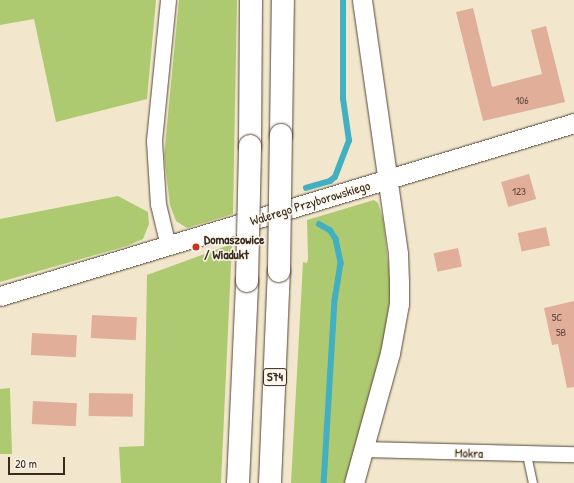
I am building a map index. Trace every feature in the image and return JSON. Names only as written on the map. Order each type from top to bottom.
[{"type":"highway","points":[[238,483],[247,281],[251,0]]},
{"type":"highway","name":"S74","points":[[270,483],[279,272],[283,0]]},
{"type":"street","points":[[168,0],[154,141],[158,204],[168,246]]},
{"type":"street","points":[[354,483],[390,353],[398,304],[398,252],[362,0]]},
{"type":"street","name":"Walerego Przyborowskiego","points":[[0,296],[574,123]]},
{"type":"street","name":"Mokra","points":[[363,449],[528,455],[574,454]]},
{"type":"lane","points":[[528,455],[533,483]]},
{"type":"green space","points":[[0,0],[156,0],[147,99],[56,122],[34,19],[0,25]]},
{"type":"green space","points":[[179,0],[237,0],[233,214],[187,228],[176,221],[170,205],[164,156]]},
{"type":"green space","points":[[118,196],[148,212],[149,224],[143,239],[127,246],[0,282],[0,219]]},
{"type":"green space","points":[[374,200],[378,203],[383,219],[391,285],[386,331],[346,483],[291,483],[303,262],[307,263],[308,259],[307,220]]},
{"type":"green space","points":[[232,244],[221,483],[121,483],[119,447],[144,446],[147,275]]},
{"type":"green space","points":[[10,388],[12,454],[0,454],[0,389]]},
{"type":"building","points":[[473,8],[492,87],[542,74],[531,30],[546,26],[565,102],[483,121],[456,12]]},
{"type":"building","points":[[529,174],[536,199],[508,207],[501,182]]},
{"type":"building","points":[[546,227],[550,246],[522,252],[518,233]]},
{"type":"building","points":[[458,248],[462,267],[437,272],[434,253]]},
{"type":"building","points":[[574,301],[574,387],[567,388],[558,344],[552,345],[544,308]]},
{"type":"building","points":[[92,315],[137,317],[136,340],[91,338]]},
{"type":"building","points":[[32,333],[77,335],[76,357],[31,355]]},
{"type":"building","points":[[89,393],[133,394],[133,417],[89,416]]},
{"type":"building","points":[[33,401],[77,403],[76,426],[32,424]]},
{"type":"waterway","points":[[306,188],[330,181],[335,177],[349,141],[343,99],[343,0]]},
{"type":"waterway","points":[[319,224],[330,230],[336,239],[341,263],[335,300],[324,483]]},
{"type":"place","name":"Domaszowice / Wiadukt","points":[[196,247]]}]
